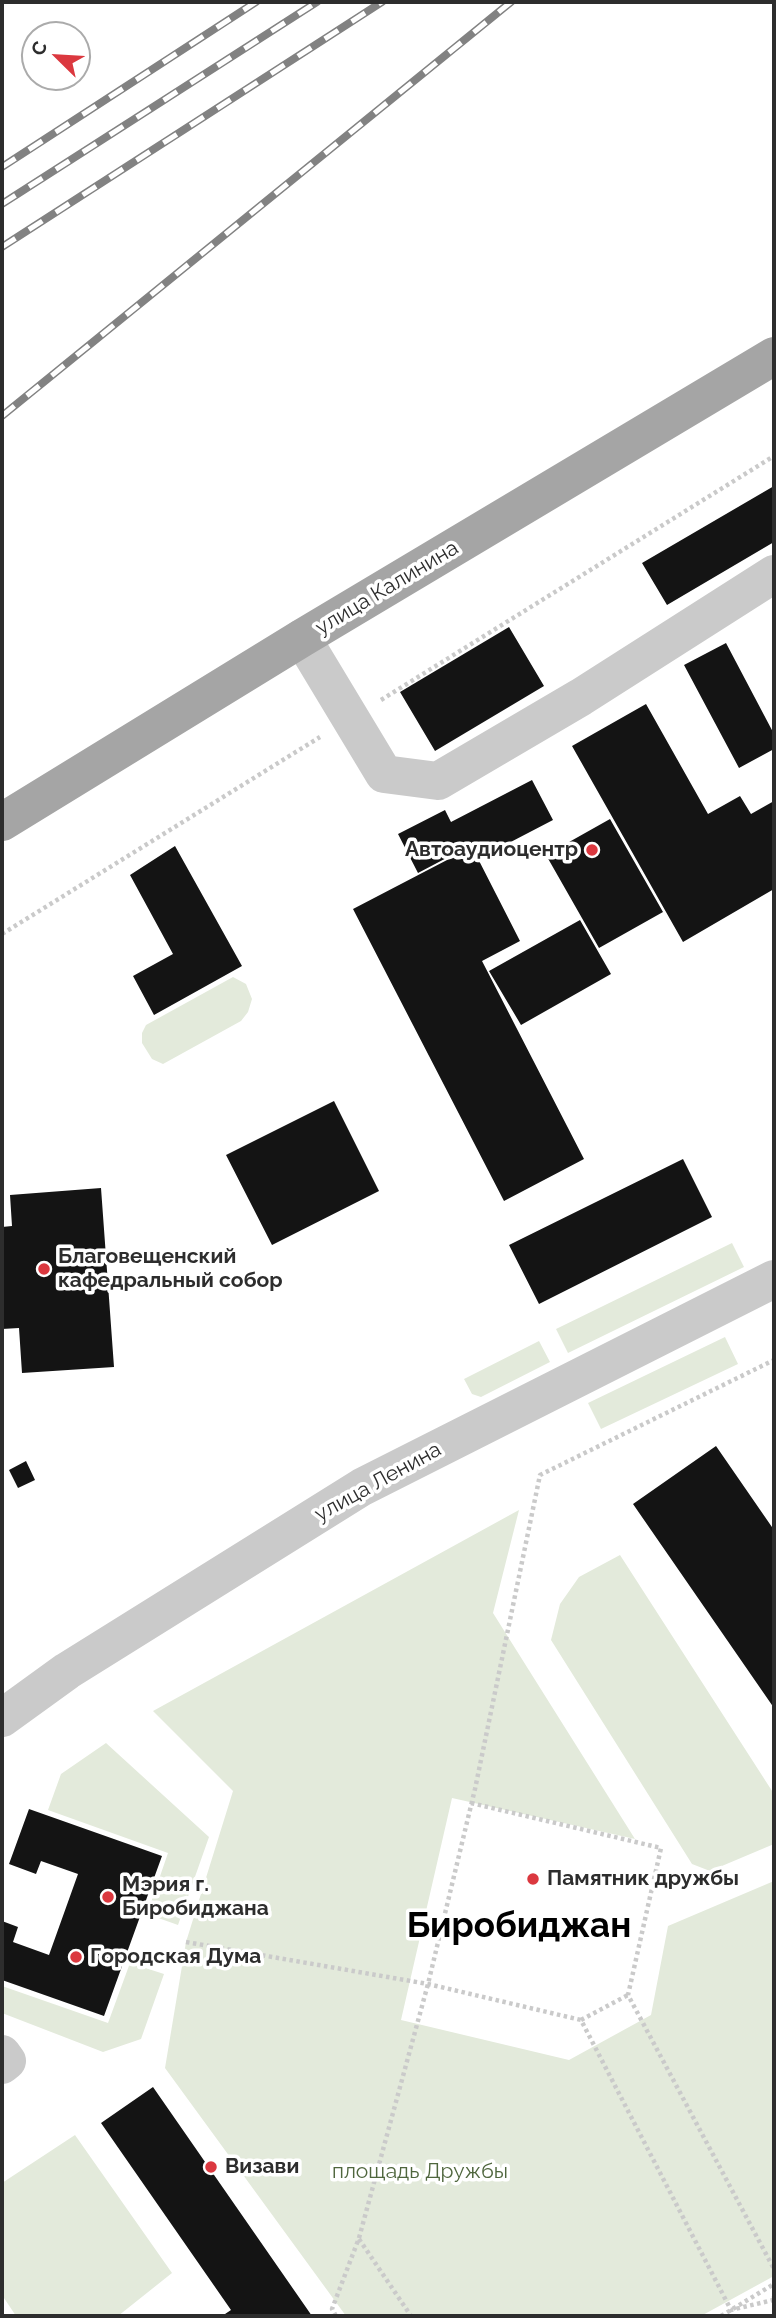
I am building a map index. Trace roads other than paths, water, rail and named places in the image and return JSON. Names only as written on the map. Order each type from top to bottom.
[{"type":"main road","name":"улица Калинина","points":[[2,822],[774,356]]},
{"type":"street","points":[[302,639],[384,774],[438,781],[581,697],[774,574]]},
{"type":"street","name":"улица Ленина","points":[[2,1718],[89,1657],[362,1487],[774,1279]]},
{"type":"street","points":[[2,2054],[6,2062],[2,2065]]},
{"type":"railway","points":[[2,167],[256,2]]},
{"type":"railway","points":[[2,204],[317,2]]},
{"type":"railway","points":[[2,247],[382,2]]},
{"type":"railway","points":[[2,416],[511,2]]},
{"type":"place","name":"Автоаудиоцентр","points":[[592,850]]},
{"type":"place","name":"Благовещенский кафедральный собор","points":[[44,1269]]},
{"type":"place","name":"Памятник дружбы","points":[[533,1879]]},
{"type":"place","name":"Мэрия г. Биробиджана","points":[[108,1897]]},
{"type":"place","name":"Городская Дума","points":[[76,1957]]},
{"type":"place","name":"Визави","points":[[211,2167]]},
{"type":"district","name":"Биробиджан","points":[[519,1926]]},
{"type":"park label","name":"площадь Дружбы","points":[[420,2172]]}]
